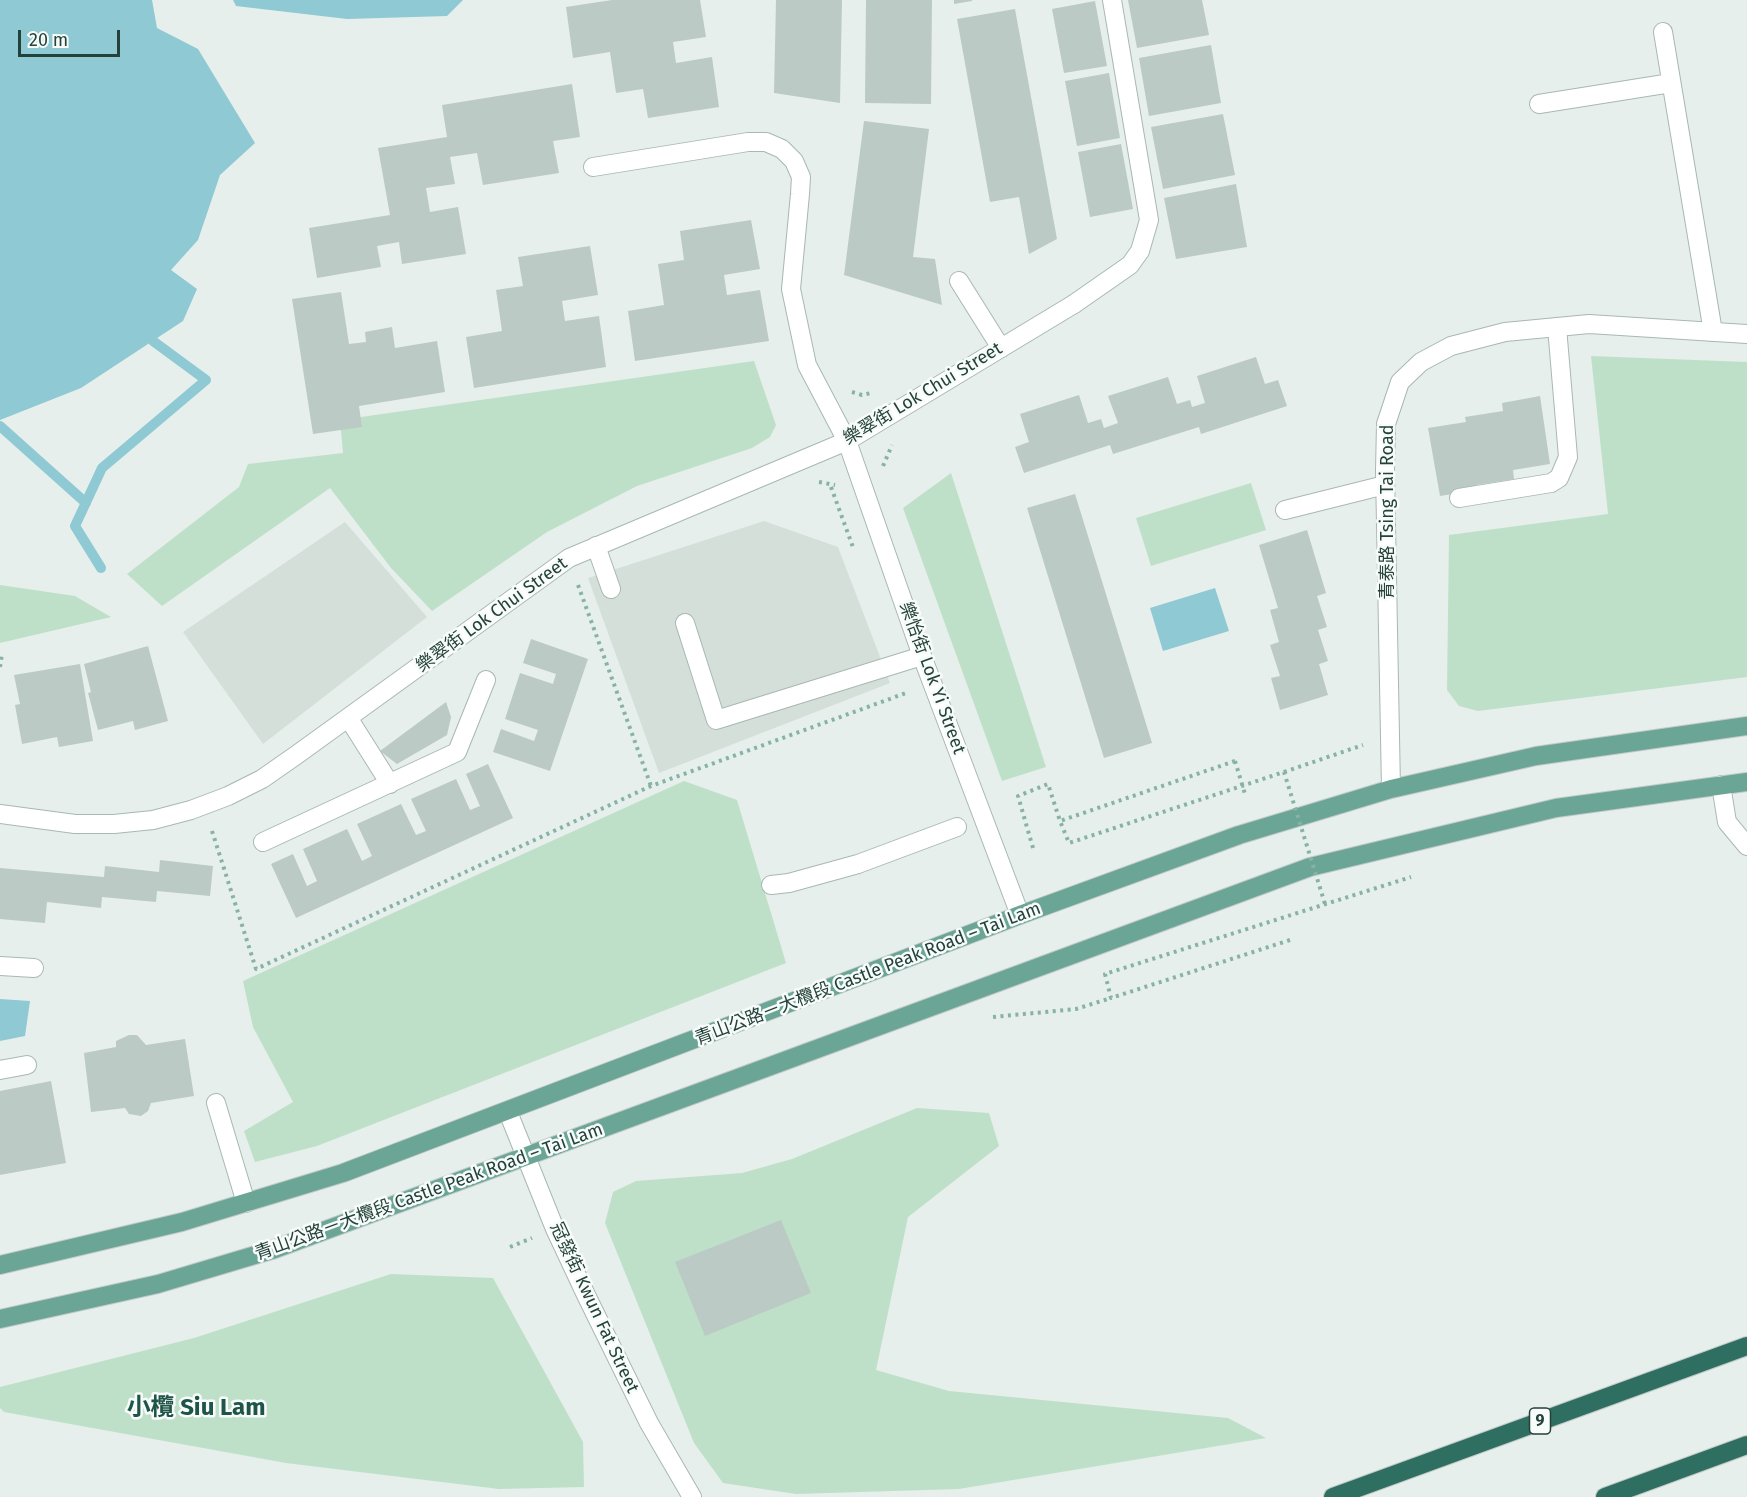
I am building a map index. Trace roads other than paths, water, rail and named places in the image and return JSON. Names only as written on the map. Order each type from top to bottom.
[{"type":"highway","name":"9","points":[[1333,1497],[1747,1346]]},
{"type":"highway","points":[[1605,1497],[1747,1445]]},
{"type":"main road","name":"青山公路－大欖段 Castle Peak Road – Tai Lam","points":[[0,1265],[182,1222],[343,1173],[1020,915],[1239,835],[1391,789],[1536,756],[1747,726]]},
{"type":"main road","name":"青山公路－大欖段 Castle Peak Road – Tai Lam","points":[[0,1320],[158,1284],[272,1250],[1007,976],[1310,867],[1556,808],[1747,782]]},
{"type":"street","name":"樂翠街 Lok Chui Street","points":[[0,814],[75,824],[114,824],[153,820],[191,810],[262,779],[349,719],[569,558],[847,441],[1117,276],[1130,265],[1140,251],[1149,220],[1112,0]]},
{"type":"street","points":[[1663,32],[1713,332]]},
{"type":"street","points":[[1539,104],[1671,83]]},
{"type":"street","name":"樂怡街 Lok Yi Street","points":[[592,167],[748,142],[766,142],[782,149],[794,161],[801,177],[791,289],[807,365],[847,441],[922,656],[1020,915]]},
{"type":"street","points":[[959,281],[1001,348]]},
{"type":"street","name":"青泰路 Tsing Tai Road","points":[[1391,789],[1385,485],[1386,424],[1400,382],[1421,362],[1451,346],[1505,332],[1589,324],[1747,334]]},
{"type":"street","points":[[1459,498],[1551,483],[1559,478],[1568,457],[1557,327]]},
{"type":"street","points":[[1285,510],[1385,485]]},
{"type":"street","points":[[596,546],[611,589]]},
{"type":"street","points":[[685,623],[716,720],[922,656]]},
{"type":"street","points":[[264,842],[458,752],[486,680]]},
{"type":"street","points":[[349,719],[390,784]]},
{"type":"street","points":[[1721,785],[1727,822],[1747,846]]},
{"type":"street","points":[[771,885],[789,883],[858,864],[957,827]]},
{"type":"street","points":[[0,966],[34,968]]},
{"type":"street","points":[[0,1070],[27,1065]]},
{"type":"street","points":[[216,1103],[246,1203]]},
{"type":"street","name":"冠發街 Kwun Fat Street","points":[[508,1112],[586,1295],[649,1423],[692,1497]]},
{"type":"water","points":[[0,0],[152,0],[157,28],[198,49],[255,143],[220,175],[198,240],[171,270],[197,289],[183,321],[81,388],[0,420]]},
{"type":"water","points":[[233,0],[463,0],[447,16],[347,19],[236,6]]},
{"type":"water","points":[[1215,588],[1229,631],[1163,651],[1150,608]]},
{"type":"water","points":[[0,999],[30,1001],[25,1036],[0,1041]]},
{"type":"waterway","points":[[101,568],[75,526],[102,468],[206,380],[153,341]]},
{"type":"waterway","points":[[0,426],[86,503]]},
{"type":"district","name":"小欖 Siu Lam","points":[[196,1408]]}]
